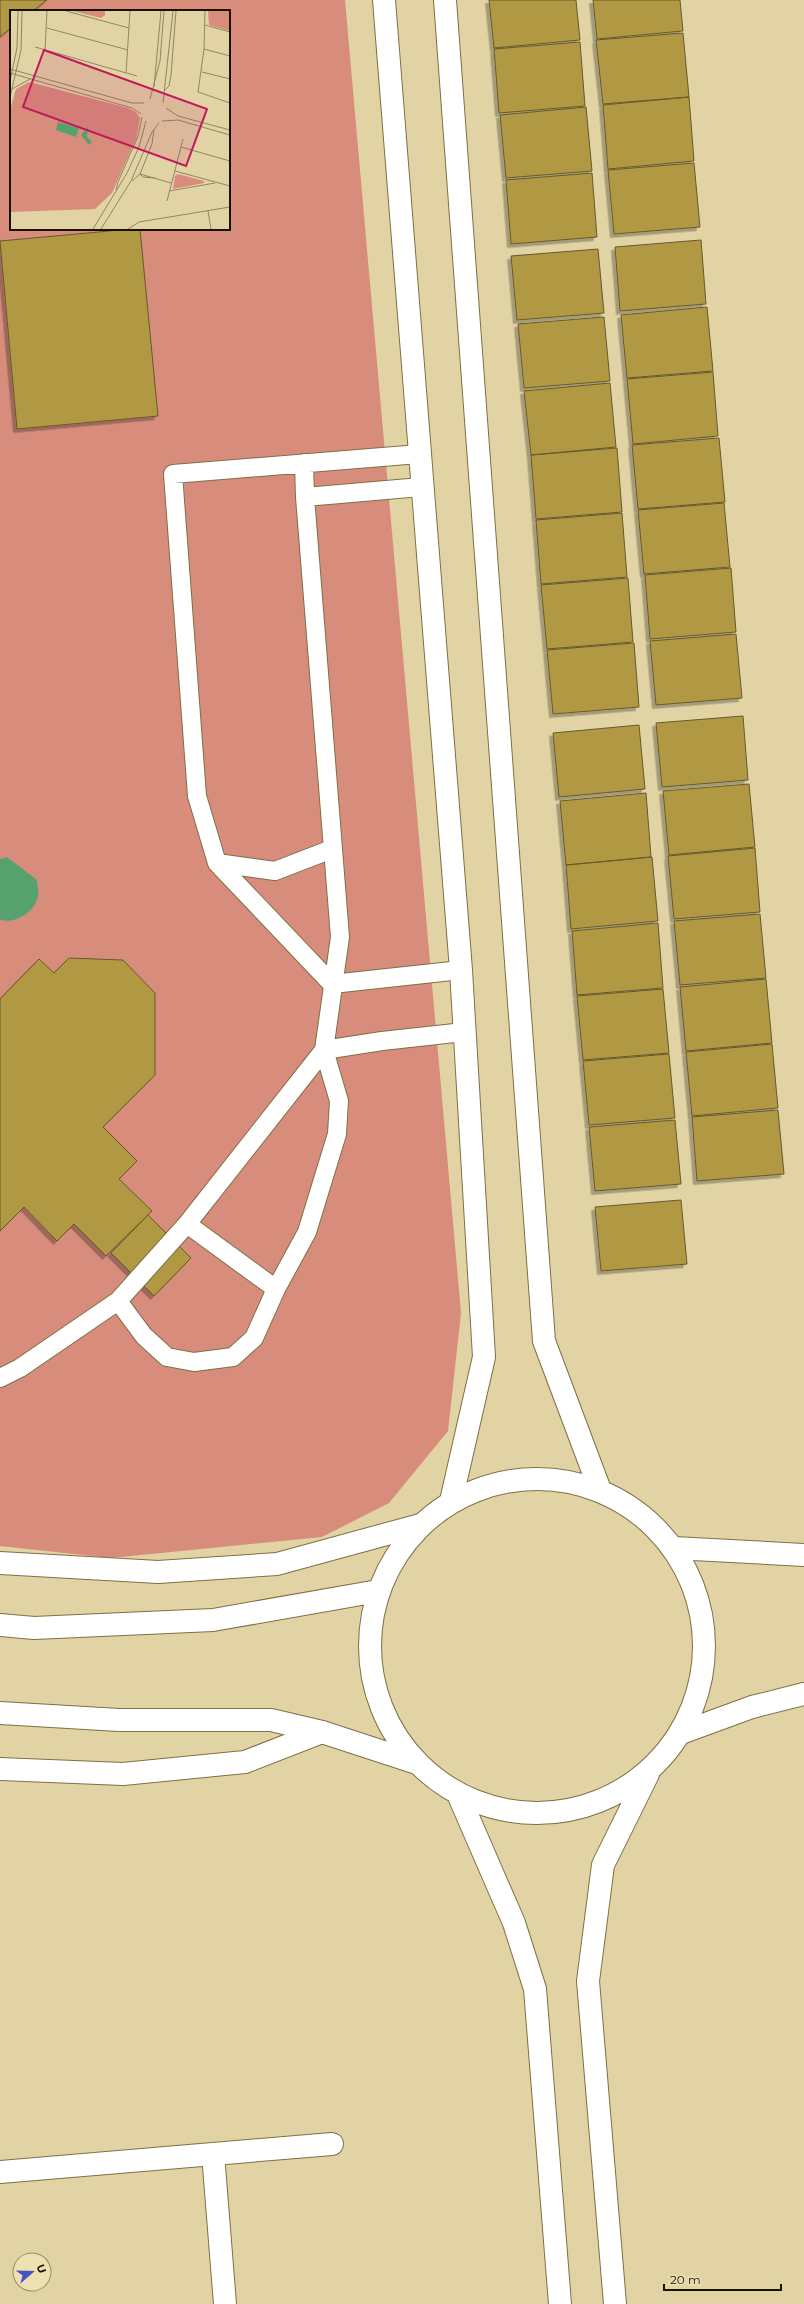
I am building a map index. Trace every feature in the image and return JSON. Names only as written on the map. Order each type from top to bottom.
[{"type":"street","points":[[384,0],[421,487],[461,970],[484,1357],[451,1502]]},
{"type":"street","points":[[445,0],[544,1342],[600,1490]]},
{"type":"street","points":[[616,2304],[588,1981],[603,1865],[649,1772],[681,1733],[700,1688],[705,1639],[696,1591],[674,1548],[641,1514],[600,1490],[556,1479],[486,1485],[451,1502],[420,1525],[395,1556],[378,1591],[370,1637],[374,1682],[390,1726],[417,1763],[458,1794],[506,1811],[557,1814],[606,1800],[649,1772]]},
{"type":"street","points":[[0,1563],[158,1572],[278,1564],[420,1525]]},
{"type":"street","points":[[674,1548],[804,1555]]},
{"type":"street","points":[[0,1625],[34,1628],[212,1620],[378,1591]]},
{"type":"street","points":[[681,1733],[752,1707],[804,1694]]},
{"type":"street","points":[[0,1713],[119,1720],[271,1720],[322,1732],[417,1763]]},
{"type":"street","points":[[0,1769],[123,1774],[246,1762],[322,1732]]},
{"type":"street","points":[[458,1794],[514,1923],[535,1989],[560,2304]]},
{"type":"street","points":[[0,2172],[332,2144]]},
{"type":"street","points":[[214,2154],[225,2304]]},
{"type":"lane","points":[[332,984],[217,863],[197,796],[174,474],[419,454]]},
{"type":"lane","points":[[118,1301],[144,1336],[167,1357],[194,1362],[232,1357],[254,1338],[276,1289],[308,1232],[336,1134],[339,1101],[324,1050],[332,984],[340,937],[305,497],[304,463]]},
{"type":"lane","points":[[305,497],[421,487]]},
{"type":"lane","points":[[217,863],[275,871],[332,849]]},
{"type":"lane","points":[[332,984],[461,970]]},
{"type":"lane","points":[[0,1378],[20,1368],[118,1301],[187,1224],[324,1050],[382,1041],[464,1032]]},
{"type":"lane","points":[[187,1224],[276,1289]]},
{"type":"shaded area","points":[[0,0],[345,0],[461,1313],[448,1431],[389,1503],[322,1537],[111,1558],[0,1546]]},
{"type":"shaded area","points":[[7,857],[37,880],[38,894],[36,902],[29,912],[24,916],[6,921],[0,920],[0,859]]},
{"type":"building","points":[[0,0],[47,0],[34,10],[10,10],[10,29],[0,37]]},
{"type":"building","points":[[489,0],[576,0],[580,40],[494,48]]},
{"type":"building","points":[[593,0],[680,0],[683,31],[597,39]]},
{"type":"building","points":[[683,33],[689,97],[603,104],[596,40]]},
{"type":"building","points":[[580,42],[585,106],[499,113],[494,49]]},
{"type":"building","points":[[689,97],[694,161],[608,169],[603,105]]},
{"type":"building","points":[[586,107],[592,171],[506,178],[500,115]]},
{"type":"building","points":[[694,163],[700,227],[614,234],[608,170]]},
{"type":"building","points":[[592,173],[597,237],[511,244],[506,180]]},
{"type":"building","points":[[120,230],[140,230],[158,416],[17,429],[0,241]]},
{"type":"building","points":[[701,240],[706,304],[620,311],[615,247]]},
{"type":"building","points":[[598,249],[604,313],[517,320],[511,256]]},
{"type":"building","points":[[707,307],[713,371],[627,378],[621,315]]},
{"type":"building","points":[[604,317],[610,381],[524,388],[518,324]]},
{"type":"building","points":[[713,372],[718,436],[633,444],[627,379]]},
{"type":"building","points":[[610,383],[616,447],[531,455],[524,391]]},
{"type":"building","points":[[719,438],[725,502],[638,509],[632,445]]},
{"type":"building","points":[[617,448],[622,512],[536,519],[531,455]]},
{"type":"building","points":[[724,503],[730,567],[644,574],[638,510]]},
{"type":"building","points":[[622,513],[627,577],[541,584],[536,520]]},
{"type":"building","points":[[731,568],[736,632],[650,639],[645,575]]},
{"type":"building","points":[[628,578],[633,642],[547,649],[541,585]]},
{"type":"building","points":[[736,634],[742,698],[656,705],[650,641]]},
{"type":"building","points":[[634,643],[639,707],[553,714],[547,650]]},
{"type":"building","points":[[743,716],[748,780],[662,787],[656,723]]},
{"type":"building","points":[[639,725],[645,789],[559,797],[553,733]]},
{"type":"building","points":[[749,784],[755,847],[669,855],[663,791]]},
{"type":"building","points":[[646,793],[651,857],[566,865],[560,801]]},
{"type":"building","points":[[755,848],[760,912],[674,919],[668,856]]},
{"type":"building","points":[[652,857],[658,921],[571,929],[566,865]]},
{"type":"building","points":[[760,914],[766,978],[680,985],[674,921]]},
{"type":"building","points":[[658,923],[663,988],[577,995],[572,931]]},
{"type":"building","points":[[69,958],[123,960],[155,993],[155,1075],[103,1127],[137,1161],[119,1179],[152,1211],[106,1256],[74,1224],[57,1241],[24,1207],[0,1231],[0,999],[39,959],[54,973]]},
{"type":"building","points":[[766,979],[772,1043],[686,1051],[680,987]]},
{"type":"building","points":[[663,989],[669,1053],[583,1060],[577,996]]},
{"type":"building","points":[[772,1044],[778,1108],[692,1116],[686,1052]]},
{"type":"building","points":[[669,1054],[675,1118],[589,1125],[583,1061]]},
{"type":"building","points":[[778,1110],[784,1174],[697,1181],[692,1117]]},
{"type":"building","points":[[675,1120],[681,1184],[595,1191],[589,1127]]},
{"type":"building","points":[[681,1200],[687,1264],[601,1271],[595,1207]]},
{"type":"building","points":[[148,1215],[191,1258],[154,1296],[111,1253]]}]
